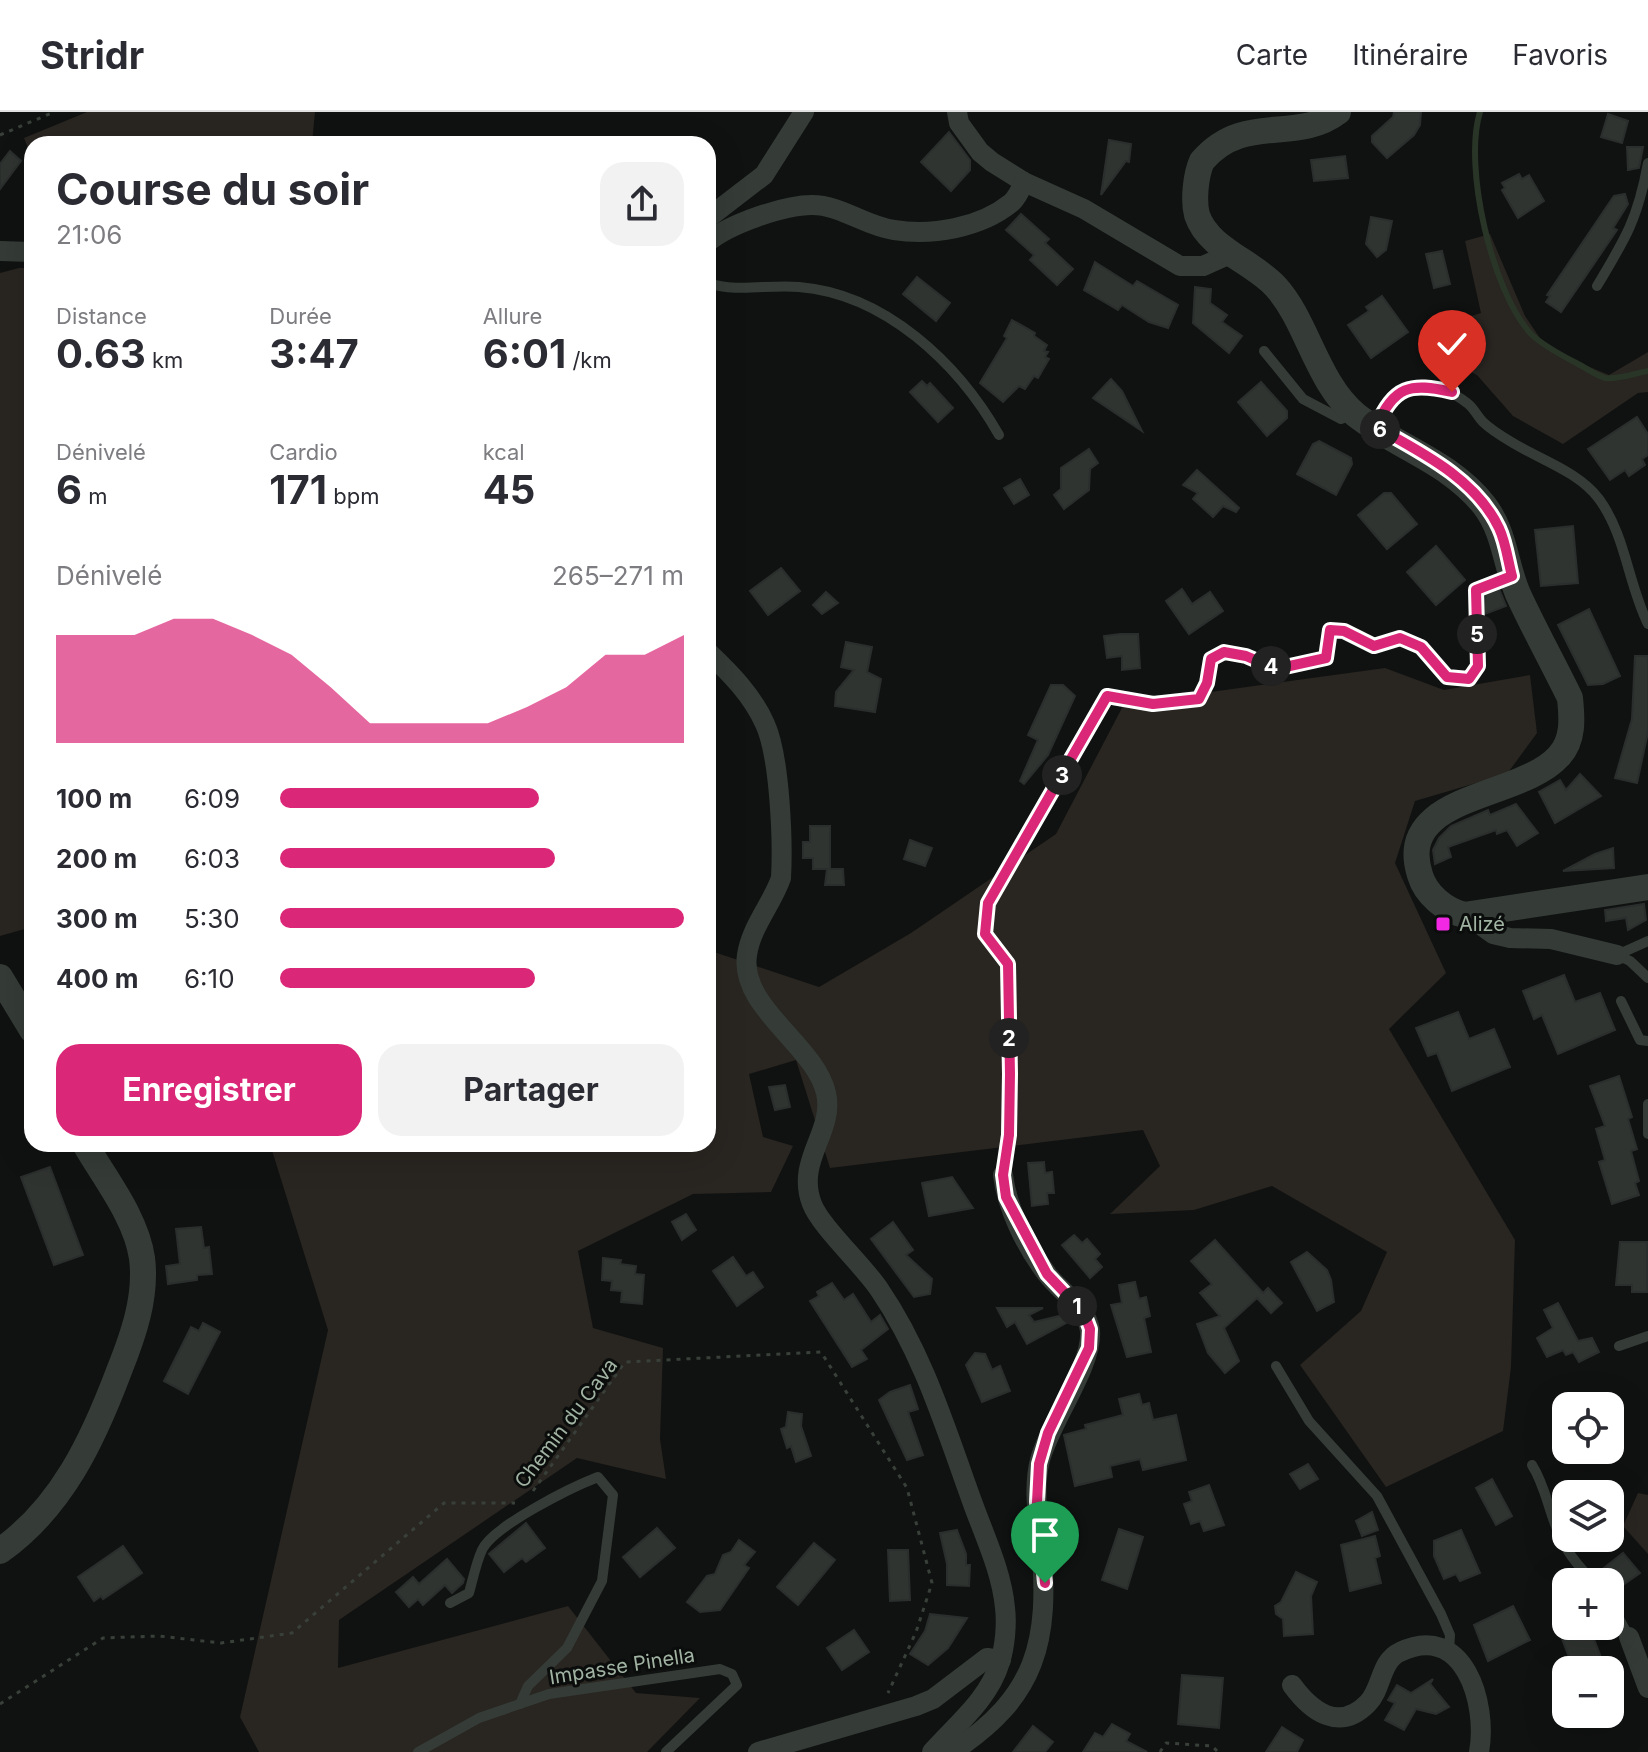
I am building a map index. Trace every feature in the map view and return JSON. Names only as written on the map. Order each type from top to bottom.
[{"type":"street","points":[[716,212],[764,175],[804,112]]},
{"type":"street","points":[[957,112],[959,123],[980,152],[1024,182],[1084,209],[1180,266],[1203,266],[1232,253]]},
{"type":"street","points":[[1338,112],[1327,121],[1309,123],[1262,116],[1239,122],[1218,138],[1201,163],[1196,187],[1197,215],[1212,238],[1259,270],[1279,290],[1336,392],[1366,420],[1464,483],[1485,506],[1500,529],[1512,576],[1570,698],[1572,716],[1569,740],[1560,756],[1542,771],[1518,783],[1444,809],[1424,828],[1416,852],[1421,877],[1433,897],[1450,911],[1478,915],[1648,887]]},
{"type":"street","points":[[716,237],[737,225],[787,208],[812,205],[834,208],[894,230],[955,230],[1013,202],[1024,182]]},
{"type":"street","points":[[0,251],[24,252]]},
{"type":"street","points":[[716,660],[741,685],[766,726],[775,766],[781,878],[751,940],[746,958],[751,982],[761,1002],[816,1068],[826,1093],[827,1115],[809,1159],[807,1187],[813,1206],[879,1287],[917,1351],[996,1568],[1005,1607],[1001,1660],[990,1689],[932,1752]]},
{"type":"street","points":[[1478,915],[1482,926],[1493,934],[1510,938],[1551,939],[1617,955]]},
{"type":"street","points":[[0,977],[24,1017]]},
{"type":"street","points":[[0,1551],[15,1541],[51,1504],[80,1462],[100,1424],[133,1335],[140,1303],[142,1259],[133,1225],[90,1152]]},
{"type":"street","points":[[952,1752],[974,1738],[1013,1700],[1034,1666],[1045,1613],[1037,1502],[1039,1464],[1048,1433],[1089,1348],[1090,1329],[1084,1313],[1047,1274],[1036,1257],[1006,1197],[1003,1175]]},
{"type":"street","points":[[1629,1637],[1648,1688]]},
{"type":"street","points":[[1292,1685],[1308,1707],[1332,1718],[1354,1712],[1370,1702],[1384,1668],[1397,1652],[1423,1645],[1449,1650],[1465,1667],[1477,1697],[1481,1740],[1479,1752]]},
{"type":"street","points":[[758,1752],[933,1699],[987,1658],[1001,1660]]},
{"type":"lane","points":[[1597,286],[1630,232],[1642,199],[1648,163]]},
{"type":"lane","points":[[716,286],[729,290],[754,286],[823,290],[859,303],[912,332],[968,385],[999,435]]},
{"type":"lane","points":[[1264,351],[1303,399],[1341,419],[1366,420],[1403,389],[1426,386],[1452,392],[1471,406],[1482,422],[1492,429],[1574,477],[1597,496],[1613,521],[1648,624]]},
{"type":"lane","points":[[1617,955],[1648,941]]},
{"type":"lane","points":[[1617,955],[1630,961],[1648,978]]},
{"type":"lane","points":[[1621,1001],[1640,1040],[1648,1041]]},
{"type":"lane","points":[[1648,1104],[1648,1134]]},
{"type":"lane","points":[[1619,1346],[1648,1336]]},
{"type":"lane","points":[[1276,1366],[1309,1421],[1377,1496],[1441,1614],[1450,1635],[1449,1650]]},
{"type":"lane","points":[[1532,1465],[1542,1481],[1555,1526],[1573,1561],[1580,1568]]},
{"type":"lane","points":[[450,1603],[469,1593],[483,1547],[512,1523],[572,1487],[598,1477],[613,1495],[602,1581],[567,1648],[528,1686],[520,1704]]},
{"type":"lane","points":[[1624,1628],[1629,1637]]},
{"type":"lane","name":"Impasse Pinella","points":[[418,1752],[479,1718],[549,1694],[720,1669],[732,1674],[737,1685],[666,1752]]},
{"type":"path","points":[[0,135],[54,112]]},
{"type":"path","points":[[1003,1175],[1009,1120],[1008,964],[985,934],[988,903],[1107,696],[1153,704],[1199,699],[1207,683],[1211,659],[1224,652],[1246,656],[1276,669],[1326,658],[1330,630],[1344,631],[1374,646],[1400,638],[1421,647],[1447,677],[1469,679],[1478,666],[1476,590],[1512,576]]},
{"type":"path","name":"Chemin du Cava","points":[[533,1490],[625,1362],[821,1352],[907,1488],[932,1583],[916,1632],[878,1716]]},
{"type":"path","name":"Chemin du Cava","points":[[0,1704],[103,1638],[159,1636],[221,1643],[292,1633],[444,1503],[524,1503]]},
{"type":"path","points":[[1160,1752],[1166,1743],[1212,1746],[1218,1752]]},
{"type":"shaded area","points":[[87,112],[315,112],[313,136],[29,136]]},
{"type":"shaded area","points":[[1490,234],[1525,316],[1548,350],[1609,375],[1648,352],[1648,392],[1638,393],[1563,444],[1513,416],[1477,375],[1434,354],[1459,320],[1481,313],[1465,241]]},
{"type":"shaded area","points":[[24,268],[24,929],[0,936],[0,273]]},
{"type":"shaded area","points":[[1385,668],[1444,690],[1530,675],[1537,733],[1507,774],[1415,801],[1395,863],[1446,973],[1389,1029],[1515,1240],[1511,1367],[1503,1431],[1386,1487],[1300,1365],[1361,1311],[1387,1252],[1272,1186],[1194,1210],[1110,1214],[1160,1166],[1143,1130],[830,1168],[796,1060],[749,1074],[763,1137],[793,1146],[771,1192],[693,1194],[578,1251],[593,1328],[663,1348],[660,1439],[666,1479],[577,1458],[339,1620],[338,1668],[568,1606],[636,1693],[700,1698],[647,1752],[259,1752],[240,1717],[328,1330],[272,1152],[716,1152],[716,953],[819,987],[911,933],[1056,834],[1124,704]]},
{"type":"shaded area","points":[[1638,1493],[1648,1495],[1648,1554],[1624,1527]]},
{"type":"building","points":[[1394,112],[1421,112],[1420,125],[1414,135],[1387,158],[1372,142],[1372,136],[1393,117]]},
{"type":"building","points":[[1608,114],[1628,121],[1622,143],[1601,137]]},
{"type":"building","points":[[949,132],[970,160],[970,170],[951,191],[921,162]]},
{"type":"building","points":[[1109,140],[1131,144],[1129,162],[1126,161],[1101,195]]},
{"type":"building","points":[[1627,147],[1643,147],[1639,168],[1628,170]]},
{"type":"building","points":[[10,151],[21,161],[0,189],[0,164]]},
{"type":"building","points":[[1345,156],[1348,178],[1314,181],[1311,160]]},
{"type":"building","points":[[1519,174],[1522,179],[1529,175],[1544,201],[1518,218],[1502,190],[1505,188],[1502,183]]},
{"type":"building","points":[[1625,194],[1628,204],[1613,228],[1617,230],[1561,312],[1546,302],[1550,296],[1547,295],[1614,196]]},
{"type":"building","points":[[1021,214],[1049,239],[1045,243],[1073,269],[1057,285],[1030,260],[1034,255],[1006,230]]},
{"type":"building","points":[[1371,217],[1392,221],[1386,250],[1377,257],[1366,244]]},
{"type":"building","points":[[1442,251],[1450,284],[1434,288],[1426,254]]},
{"type":"building","points":[[1095,262],[1133,286],[1137,281],[1178,305],[1168,328],[1149,322],[1122,305],[1118,310],[1084,290]]},
{"type":"building","points":[[917,277],[950,303],[936,321],[903,294]]},
{"type":"building","points":[[1195,287],[1211,289],[1210,303],[1227,315],[1222,322],[1242,336],[1229,353],[1193,323]]},
{"type":"building","points":[[1382,296],[1408,332],[1371,358],[1348,325],[1369,311],[1366,307]]},
{"type":"building","points":[[1012,320],[1035,333],[1034,336],[1047,345],[1044,351],[1048,352],[1045,357],[1049,359],[1038,378],[1034,376],[1025,389],[1019,386],[1003,402],[980,383],[1007,338],[1004,336]]},
{"type":"building","points":[[1111,379],[1122,391],[1142,431],[1093,398]]},
{"type":"building","points":[[922,381],[927,386],[930,383],[953,408],[938,422],[910,392]]},
{"type":"building","points":[[1261,382],[1287,411],[1287,418],[1267,436],[1238,402]]},
{"type":"building","points":[[1637,417],[1648,434],[1648,455],[1642,459],[1645,465],[1629,476],[1625,470],[1610,480],[1588,449]]},
{"type":"building","points":[[1319,441],[1351,458],[1352,464],[1336,495],[1297,474],[1313,444]]},
{"type":"building","points":[[1089,449],[1098,463],[1090,469],[1089,490],[1064,509],[1054,495],[1061,489],[1061,468]]},
{"type":"building","points":[[1197,470],[1239,508],[1236,512],[1223,506],[1213,517],[1193,499],[1198,493],[1183,485]]},
{"type":"building","points":[[1020,479],[1029,495],[1014,504],[1004,488]]},
{"type":"building","points":[[1384,493],[1391,493],[1417,524],[1387,549],[1358,515]]},
{"type":"building","points":[[1573,526],[1578,583],[1541,586],[1535,530]]},
{"type":"building","points":[[1436,546],[1465,580],[1436,605],[1407,572]]},
{"type":"building","points":[[781,568],[800,591],[768,615],[750,591]]},
{"type":"building","points":[[1182,589],[1192,604],[1210,592],[1223,611],[1189,634],[1166,601]]},
{"type":"building","points":[[1499,589],[1506,606],[1482,615],[1486,594]]},
{"type":"building","points":[[826,592],[838,603],[822,614],[813,605]]},
{"type":"building","points":[[1589,609],[1620,676],[1603,684],[1588,685],[1558,625]]},
{"type":"building","points":[[1138,634],[1140,668],[1122,670],[1122,656],[1107,658],[1104,636]]},
{"type":"building","points":[[846,642],[872,647],[867,672],[881,679],[875,712],[835,706],[836,692],[854,670],[841,667]]},
{"type":"building","points":[[1635,656],[1648,656],[1648,732],[1637,783],[1615,778],[1632,719]]},
{"type":"building","points":[[1051,685],[1063,685],[1075,696],[1048,755],[1024,784],[1020,781],[1038,740],[1028,735]]},
{"type":"building","points":[[1580,774],[1601,796],[1555,823],[1539,792],[1560,780],[1566,790]]},
{"type":"building","points":[[1516,804],[1538,833],[1517,846],[1507,830],[1497,834],[1496,830],[1448,847],[1451,857],[1435,864],[1433,850],[1451,826],[1488,810],[1490,815]]},
{"type":"building","points":[[810,826],[830,826],[830,869],[843,869],[844,885],[825,885],[827,869],[813,869],[813,858],[803,858],[803,842],[810,842]]},
{"type":"building","points":[[910,840],[932,848],[925,866],[904,859]]},
{"type":"building","points":[[1613,848],[1614,868],[1563,871],[1595,854]]},
{"type":"building","points":[[1644,904],[1646,920],[1628,930],[1626,918],[1606,921],[1605,910]]},
{"type":"building","points":[[1564,975],[1575,1002],[1600,993],[1615,1030],[1558,1054],[1542,1015],[1534,1019],[1523,991]]},
{"type":"building","points":[[1458,1012],[1469,1039],[1494,1029],[1510,1067],[1452,1091],[1437,1053],[1428,1056],[1416,1028]]},
{"type":"building","points":[[1619,1076],[1632,1117],[1628,1119],[1637,1149],[1631,1151],[1639,1181],[1635,1183],[1639,1195],[1612,1204],[1599,1162],[1605,1160],[1596,1129],[1605,1126],[1590,1086]]},
{"type":"building","points":[[785,1085],[790,1107],[775,1110],[769,1087]]},
{"type":"building","points":[[1044,1162],[1045,1173],[1052,1172],[1054,1193],[1047,1193],[1048,1204],[1032,1206],[1028,1163]]},
{"type":"building","points":[[50,1167],[83,1255],[54,1265],[21,1177]]},
{"type":"building","points":[[952,1177],[973,1208],[929,1216],[922,1183]]},
{"type":"building","points":[[686,1214],[696,1230],[682,1240],[672,1222]]},
{"type":"building","points":[[893,1222],[913,1250],[906,1255],[932,1279],[930,1294],[914,1297],[871,1239]]},
{"type":"building","points":[[201,1227],[204,1248],[209,1247],[212,1274],[197,1275],[197,1280],[168,1284],[166,1266],[180,1264],[176,1229]]},
{"type":"building","points":[[1074,1235],[1082,1243],[1087,1239],[1100,1254],[1095,1259],[1102,1267],[1090,1278],[1062,1245]]},
{"type":"building","points":[[1215,1240],[1263,1293],[1268,1288],[1282,1303],[1271,1313],[1257,1298],[1224,1328],[1239,1361],[1225,1373],[1208,1353],[1197,1324],[1220,1316],[1200,1293],[1212,1284],[1191,1261]]},
{"type":"building","points":[[1620,1242],[1647,1242],[1647,1292],[1632,1292],[1632,1285],[1616,1285]]},
{"type":"building","points":[[1307,1252],[1327,1270],[1331,1280],[1334,1302],[1317,1311],[1291,1262]]},
{"type":"building","points":[[733,1257],[746,1276],[753,1272],[763,1287],[737,1306],[713,1271]]},
{"type":"building","points":[[603,1258],[636,1266],[635,1274],[644,1275],[642,1304],[621,1302],[622,1291],[611,1290],[612,1281],[602,1280]]},
{"type":"building","points":[[1135,1282],[1139,1299],[1146,1297],[1150,1316],[1144,1318],[1151,1352],[1127,1357],[1111,1305],[1122,1303],[1119,1285]]},
{"type":"building","points":[[832,1283],[844,1300],[853,1294],[871,1322],[880,1315],[888,1329],[861,1350],[867,1359],[852,1367],[810,1301],[819,1296],[817,1292]]},
{"type":"building","points":[[1558,1303],[1578,1341],[1592,1338],[1599,1352],[1579,1362],[1573,1352],[1566,1355],[1563,1350],[1547,1357],[1537,1338],[1553,1328],[1544,1310]]},
{"type":"building","points":[[997,1308],[1043,1308],[1029,1315],[1034,1322],[1068,1314],[1072,1320],[1027,1344],[1015,1322],[1007,1327]]},
{"type":"building","points":[[203,1323],[220,1332],[188,1394],[164,1381],[191,1327],[199,1331]]},
{"type":"building","points":[[975,1353],[985,1354],[992,1370],[1000,1366],[1010,1391],[982,1402],[966,1365]]},
{"type":"building","points":[[910,1385],[918,1409],[908,1412],[923,1455],[907,1460],[879,1400],[890,1392]]},
{"type":"building","points":[[1139,1394],[1142,1405],[1149,1403],[1153,1420],[1176,1415],[1186,1460],[1143,1470],[1140,1459],[1110,1466],[1112,1477],[1075,1486],[1064,1435],[1086,1429],[1085,1425],[1123,1415],[1119,1399]]},
{"type":"building","points":[[788,1412],[802,1414],[801,1426],[811,1456],[796,1462],[791,1446],[787,1448],[781,1429],[786,1427]]},
{"type":"building","points":[[1308,1464],[1318,1479],[1300,1489],[1290,1474]]},
{"type":"building","points":[[1492,1479],[1512,1516],[1496,1525],[1476,1488]]},
{"type":"building","points":[[1209,1485],[1224,1525],[1204,1531],[1200,1521],[1191,1524],[1184,1504],[1192,1501],[1189,1492]]},
{"type":"building","points":[[1372,1512],[1378,1530],[1362,1536],[1356,1521]]},
{"type":"building","points":[[526,1523],[545,1548],[526,1562],[522,1558],[504,1572],[489,1554]]},
{"type":"building","points":[[657,1528],[675,1548],[640,1577],[623,1557]]},
{"type":"building","points":[[1119,1529],[1143,1537],[1127,1589],[1102,1580]]},
{"type":"building","points":[[957,1530],[966,1554],[966,1565],[970,1565],[969,1586],[947,1585],[947,1564],[940,1533]]},
{"type":"building","points":[[1461,1530],[1480,1573],[1460,1581],[1456,1574],[1444,1579],[1434,1556],[1434,1541]]},
{"type":"building","points":[[1375,1536],[1380,1556],[1375,1558],[1381,1583],[1350,1591],[1341,1545]]},
{"type":"building","points":[[739,1540],[755,1552],[744,1565],[749,1568],[720,1610],[700,1612],[687,1602],[707,1576],[715,1574],[723,1555],[731,1552]]},
{"type":"building","points":[[814,1543],[835,1560],[798,1605],[777,1587]]},
{"type":"building","points":[[123,1546],[142,1573],[103,1599],[101,1596],[94,1601],[78,1577]]},
{"type":"building","points":[[888,1550],[908,1550],[910,1600],[890,1601]]},
{"type":"building","points":[[1623,1553],[1640,1573],[1624,1584],[1624,1568],[1604,1568]]},
{"type":"building","points":[[447,1559],[464,1579],[463,1583],[452,1593],[445,1585],[423,1605],[418,1599],[409,1607],[396,1592],[413,1577],[419,1584]]},
{"type":"building","points":[[1296,1572],[1317,1582],[1311,1596],[1313,1634],[1284,1636],[1283,1619],[1276,1614],[1275,1606],[1281,1602]]},
{"type":"building","points":[[1513,1606],[1530,1640],[1488,1661],[1474,1625]]},
{"type":"building","points":[[930,1614],[967,1618],[948,1648],[928,1665],[910,1654],[925,1631]]},
{"type":"building","points":[[854,1630],[869,1652],[842,1670],[827,1648]]},
{"type":"building","points":[[1562,1640],[1594,1640],[1600,1656],[1569,1656]]},
{"type":"building","points":[[1182,1675],[1223,1678],[1219,1728],[1178,1724]]},
{"type":"building","points":[[1433,1679],[1430,1684],[1449,1707],[1436,1714],[1416,1709],[1404,1730],[1385,1720],[1395,1703],[1388,1700],[1397,1685],[1411,1693]]},
{"type":"building","points":[[1112,1724],[1130,1734],[1126,1741],[1147,1752],[1083,1752],[1095,1733],[1103,1737]]},
{"type":"building","points":[[1033,1726],[1053,1742],[1045,1752],[1013,1752]]},
{"type":"building","points":[[1282,1727],[1303,1740],[1297,1752],[1266,1752]]},
{"type":"waterway","points":[[1480,112],[1475,164],[1484,228],[1493,260],[1517,315],[1541,343],[1602,377],[1615,378],[1648,371]]},
{"type":"place","name":"Alizé","points":[[1443,924]]},
{"type":"route","points":[[1045,1583],[1037,1502],[1039,1464],[1048,1433],[1089,1348],[1090,1329],[1084,1313],[1047,1274],[1036,1257],[1006,1197],[1003,1175],[1009,1135],[1008,964],[985,934],[988,903],[1107,696],[1153,704],[1199,699],[1207,683],[1211,659],[1224,652],[1246,656],[1276,669],[1326,658],[1330,630],[1344,631],[1374,646],[1400,638],[1421,647],[1447,677],[1469,679],[1478,666],[1476,590],[1512,576],[1500,529],[1464,483],[1420,452],[1376,427],[1385,406],[1403,389],[1426,386],[1452,392]]}]
